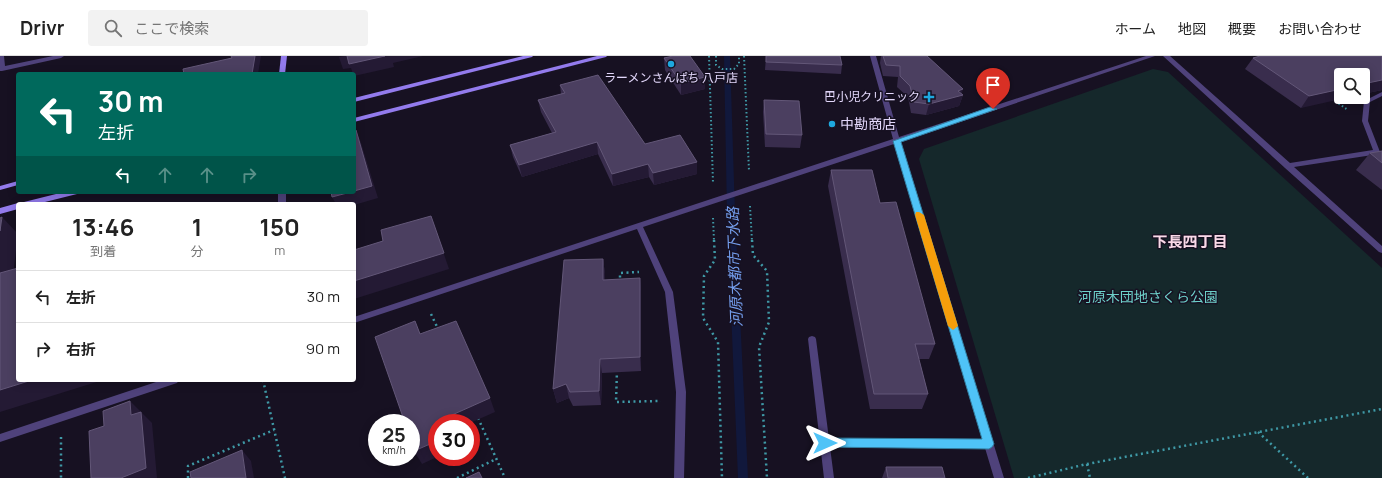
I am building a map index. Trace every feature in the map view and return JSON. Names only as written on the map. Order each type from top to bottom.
[{"type":"street","points":[[1,56],[1,69],[61,56]]},
{"type":"street","points":[[282,72],[284,56]]},
{"type":"street","points":[[356,100],[530,56]]},
{"type":"street","points":[[356,119],[604,56]]},
{"type":"street","points":[[873,56],[897,141],[999,478]]},
{"type":"street","points":[[356,319],[1152,56]]},
{"type":"street","points":[[1166,56],[1382,250]]},
{"type":"street","points":[[1287,166],[1377,152],[1365,121],[1367,101],[1382,94]]},
{"type":"street","points":[[0,188],[16,184]]},
{"type":"street","points":[[35,202],[66,194]]},
{"type":"street","points":[[0,211],[16,207]]},
{"type":"street","points":[[639,226],[669,292],[682,392],[679,478]]},
{"type":"street","points":[[812,339],[829,478]]},
{"type":"street","points":[[0,438],[168,382]]},
{"type":"street","points":[[825,443],[989,444]]},
{"type":"path","points":[[709,56],[715,260],[704,276],[703,318],[718,342],[722,478]]},
{"type":"path","points":[[716,56],[716,65],[722,69],[734,69],[740,64],[739,56]]},
{"type":"path","points":[[744,56],[753,255],[767,271],[769,322],[759,347],[767,478]]},
{"type":"path","points":[[1327,95],[1365,121]]},
{"type":"path","points":[[620,288],[620,273],[660,272]]},
{"type":"path","points":[[428,308],[441,336]]},
{"type":"path","points":[[618,364],[616,402],[681,401]]},
{"type":"path","points":[[263,382],[285,478]]},
{"type":"path","points":[[1028,478],[1087,464],[1382,409]]},
{"type":"path","points":[[480,423],[505,478]]},
{"type":"path","points":[[188,478],[188,466],[274,430]]},
{"type":"path","points":[[1258,432],[1308,478]]},
{"type":"path","points":[[61,434],[62,478]]},
{"type":"path","points":[[457,478],[496,459]]},
{"type":"path","points":[[1087,464],[1090,478]]},
{"type":"green space","name":"河原木団地さくら公園","points":[[1153,69],[1168,72],[1382,268],[1382,478],[1014,478],[919,159],[924,149]]},
{"type":"building","points":[[231,56],[255,56],[252,72],[184,72],[183,69],[232,58]]},
{"type":"building","points":[[347,56],[385,56],[349,64]]},
{"type":"building","points":[[673,56],[690,56],[705,77],[681,83],[664,58]]},
{"type":"building","points":[[766,56],[840,56],[842,65],[766,62]]},
{"type":"building","points":[[883,56],[927,56],[963,89],[958,91],[963,95],[929,104],[914,102],[910,86],[900,76],[900,66],[886,65]]},
{"type":"building","points":[[1260,56],[1382,56],[1382,80],[1370,83],[1370,68],[1334,68],[1334,91],[1309,96],[1253,58]]},
{"type":"building","points":[[598,75],[645,144],[680,135],[697,162],[653,173],[648,164],[612,174],[597,142],[519,165],[510,145],[556,132],[538,100],[565,93],[560,85]]},
{"type":"building","points":[[764,100],[799,101],[802,135],[766,134]]},
{"type":"building","points":[[356,130],[372,186],[356,190]]},
{"type":"building","points":[[1382,151],[1382,163],[1370,153]]},
{"type":"building","points":[[831,170],[872,170],[880,203],[896,202],[935,344],[915,344],[928,394],[874,394]]},
{"type":"building","points":[[331,194],[343,194],[332,197]]},
{"type":"building","points":[[431,216],[444,253],[356,280],[356,249],[383,241],[381,230]]},
{"type":"building","points":[[2,217],[0,231],[0,218]]},
{"type":"building","points":[[603,259],[603,280],[640,278],[640,357],[600,359],[599,391],[570,392],[566,384],[553,389],[564,260]]},
{"type":"building","points":[[16,269],[16,382],[26,382],[0,390],[0,273]]},
{"type":"building","points":[[415,321],[420,334],[456,321],[490,398],[454,414],[428,414],[428,445],[420,448],[420,414],[402,414],[375,337]]},
{"type":"building","points":[[130,401],[131,415],[141,412],[146,468],[121,478],[91,478],[89,431],[104,426],[103,411]]},
{"type":"building","points":[[242,450],[246,478],[191,478],[190,472]]},
{"type":"building","points":[[886,467],[942,467],[945,478],[888,478]]},
{"type":"building","points":[[479,472],[482,478],[466,478]]},
{"type":"waterway","name":"河原木都市下水路","points":[[727,56],[731,214],[743,478]]},
{"type":"slow traffic","points":[[919,215],[953,326]]},
{"type":"place","name":"ラーメンさんぱち 八戸店","points":[[671,64]]},
{"type":"place","name":"巴小児クリニック","points":[[929,97]]},
{"type":"place","name":"中勘商店","points":[[832,124]]},
{"type":"district","name":"下長四丁目","points":[[1190,242]]},
{"type":"route","points":[[825,443],[989,444],[897,141],[993,109]]}]
